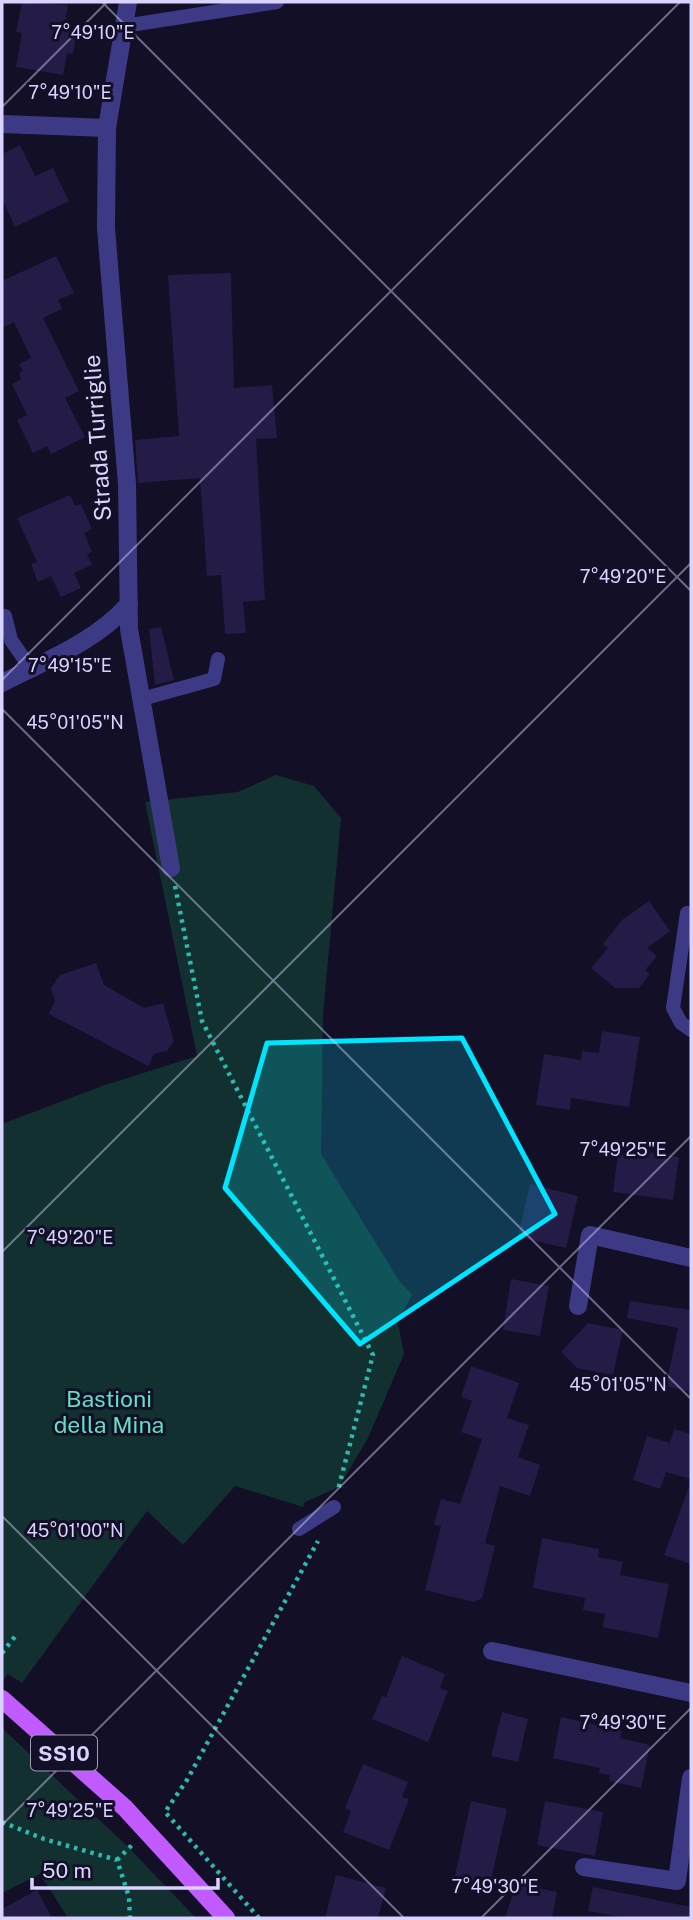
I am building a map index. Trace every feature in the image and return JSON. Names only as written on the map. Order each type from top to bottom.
[{"type":"main road","name":"SS10","points":[[2,1699],[125,1808],[226,1918]]},
{"type":"street","name":"Strada Turriglie","points":[[128,2],[107,128],[106,228],[127,484],[129,629],[171,868]]},
{"type":"street","points":[[2,124],[107,128]]},
{"type":"street","points":[[2,683],[93,637],[112,623],[129,604]]},
{"type":"street","points":[[578,1306],[590,1235],[691,1258]]},
{"type":"street","points":[[492,1651],[691,1693]]},
{"type":"street","points":[[584,1867],[677,1881],[691,1778]]},
{"type":"lane","points":[[124,26],[277,2]]},
{"type":"lane","points":[[5,616],[6,643],[31,668]]},
{"type":"lane","points":[[142,699],[214,679],[218,659]]},
{"type":"lane","points":[[687,914],[673,1008],[681,1023],[691,1030]]},
{"type":"lane","points":[[299,1529],[334,1507]]},
{"type":"path","points":[[171,868],[202,1021],[373,1355],[330,1519],[207,1744],[165,1812],[259,1918]]},
{"type":"path","points":[[2,1653],[17,1634]]},
{"type":"path","points":[[2,1822],[44,1839],[117,1860],[129,1897],[130,1918]]},
{"type":"highlighted area","points":[[462,1038],[555,1214],[360,1344],[225,1188],[267,1043]]},
{"type":"green space","name":"Bastioni della Mina","points":[[276,775],[314,786],[341,818],[323,1015],[321,1154],[400,1282],[412,1294],[398,1323],[404,1354],[368,1438],[339,1487],[305,1502],[303,1507],[235,1486],[183,1545],[147,1511],[22,1683],[8,1674],[2,1682],[2,1124],[102,1086],[197,1056],[145,802],[238,792]]},
{"type":"green space","points":[[2,1728],[128,1847],[196,1918],[68,1918],[40,1874],[2,1893]]},
{"type":"building","points":[[22,2],[68,5],[64,28],[77,31],[73,54],[67,53],[63,75],[16,67],[22,33],[16,32]]},
{"type":"building","points":[[20,145],[35,176],[53,168],[69,201],[15,227],[2,199],[2,154]]},
{"type":"building","points":[[56,256],[74,293],[58,300],[62,309],[43,318],[79,391],[65,398],[85,437],[51,454],[47,446],[33,453],[17,420],[27,415],[12,384],[21,379],[19,373],[23,371],[19,364],[31,358],[14,322],[2,328],[2,281]]},
{"type":"building","points":[[231,273],[234,388],[272,385],[277,438],[256,439],[265,600],[243,602],[246,633],[225,634],[221,575],[207,576],[200,478],[138,483],[135,440],[179,436],[168,275]]},
{"type":"building","points":[[70,495],[75,506],[81,504],[92,529],[84,533],[92,552],[87,554],[92,565],[74,573],[81,588],[61,597],[51,576],[38,582],[31,564],[37,562],[17,518]]},
{"type":"building","points":[[161,627],[174,680],[155,685],[149,629]]},
{"type":"building","points":[[649,901],[670,931],[647,948],[657,956],[645,970],[650,974],[639,988],[615,988],[591,968],[608,948],[603,944],[622,920]]},
{"type":"building","points":[[96,963],[104,985],[144,1008],[163,1003],[174,1041],[167,1051],[154,1054],[148,1066],[49,1014],[55,1001],[51,988],[60,975]]},
{"type":"building","points":[[602,1031],[640,1037],[629,1107],[571,1098],[570,1110],[536,1105],[544,1054],[581,1060],[582,1051],[599,1053]]},
{"type":"building","points":[[643,1152],[679,1157],[673,1200],[613,1192],[618,1154],[642,1157]]},
{"type":"building","points":[[530,1184],[578,1196],[566,1248],[518,1237]]},
{"type":"building","points":[[511,1279],[549,1286],[540,1336],[503,1330]]},
{"type":"building","points":[[630,1301],[691,1310],[691,1392],[666,1386],[678,1328],[627,1318]]},
{"type":"building","points":[[588,1323],[623,1330],[613,1375],[577,1368],[561,1352]]},
{"type":"building","points":[[471,1366],[519,1383],[507,1418],[529,1425],[518,1457],[540,1465],[530,1496],[500,1486],[485,1543],[495,1546],[482,1598],[474,1602],[425,1590],[441,1526],[434,1525],[441,1499],[460,1504],[482,1439],[461,1432],[472,1401],[461,1397]]},
{"type":"building","points":[[674,1429],[691,1434],[691,1479],[666,1472],[660,1489],[633,1480],[647,1436],[670,1443]]},
{"type":"building","points":[[691,1487],[691,1564],[664,1555]]},
{"type":"building","points":[[542,1538],[599,1549],[598,1557],[623,1562],[620,1575],[669,1584],[658,1638],[603,1627],[605,1614],[583,1610],[585,1598],[533,1588]]},
{"type":"building","points":[[402,1656],[445,1674],[440,1688],[448,1691],[428,1742],[372,1719],[382,1696],[386,1697]]},
{"type":"building","points":[[502,1712],[528,1719],[518,1762],[491,1756]]},
{"type":"building","points":[[561,1717],[622,1731],[620,1738],[650,1745],[641,1788],[609,1781],[610,1775],[599,1773],[600,1768],[553,1758]]},
{"type":"building","points":[[363,1764],[408,1782],[402,1797],[409,1799],[389,1850],[343,1832],[351,1811],[345,1808]]},
{"type":"building","points":[[471,1801],[507,1809],[489,1889],[455,1876]]},
{"type":"building","points":[[545,1801],[603,1812],[595,1856],[537,1845]]},
{"type":"building","points":[[336,1875],[386,1888],[378,1918],[325,1918]]},
{"type":"building","points":[[516,1884],[557,1892],[552,1918],[505,1918]]},
{"type":"building","points":[[593,1887],[691,1907],[691,1918],[627,1918],[588,1911]]},
{"type":"building","points":[[37,1890],[52,1918],[2,1918],[2,1909]]}]
